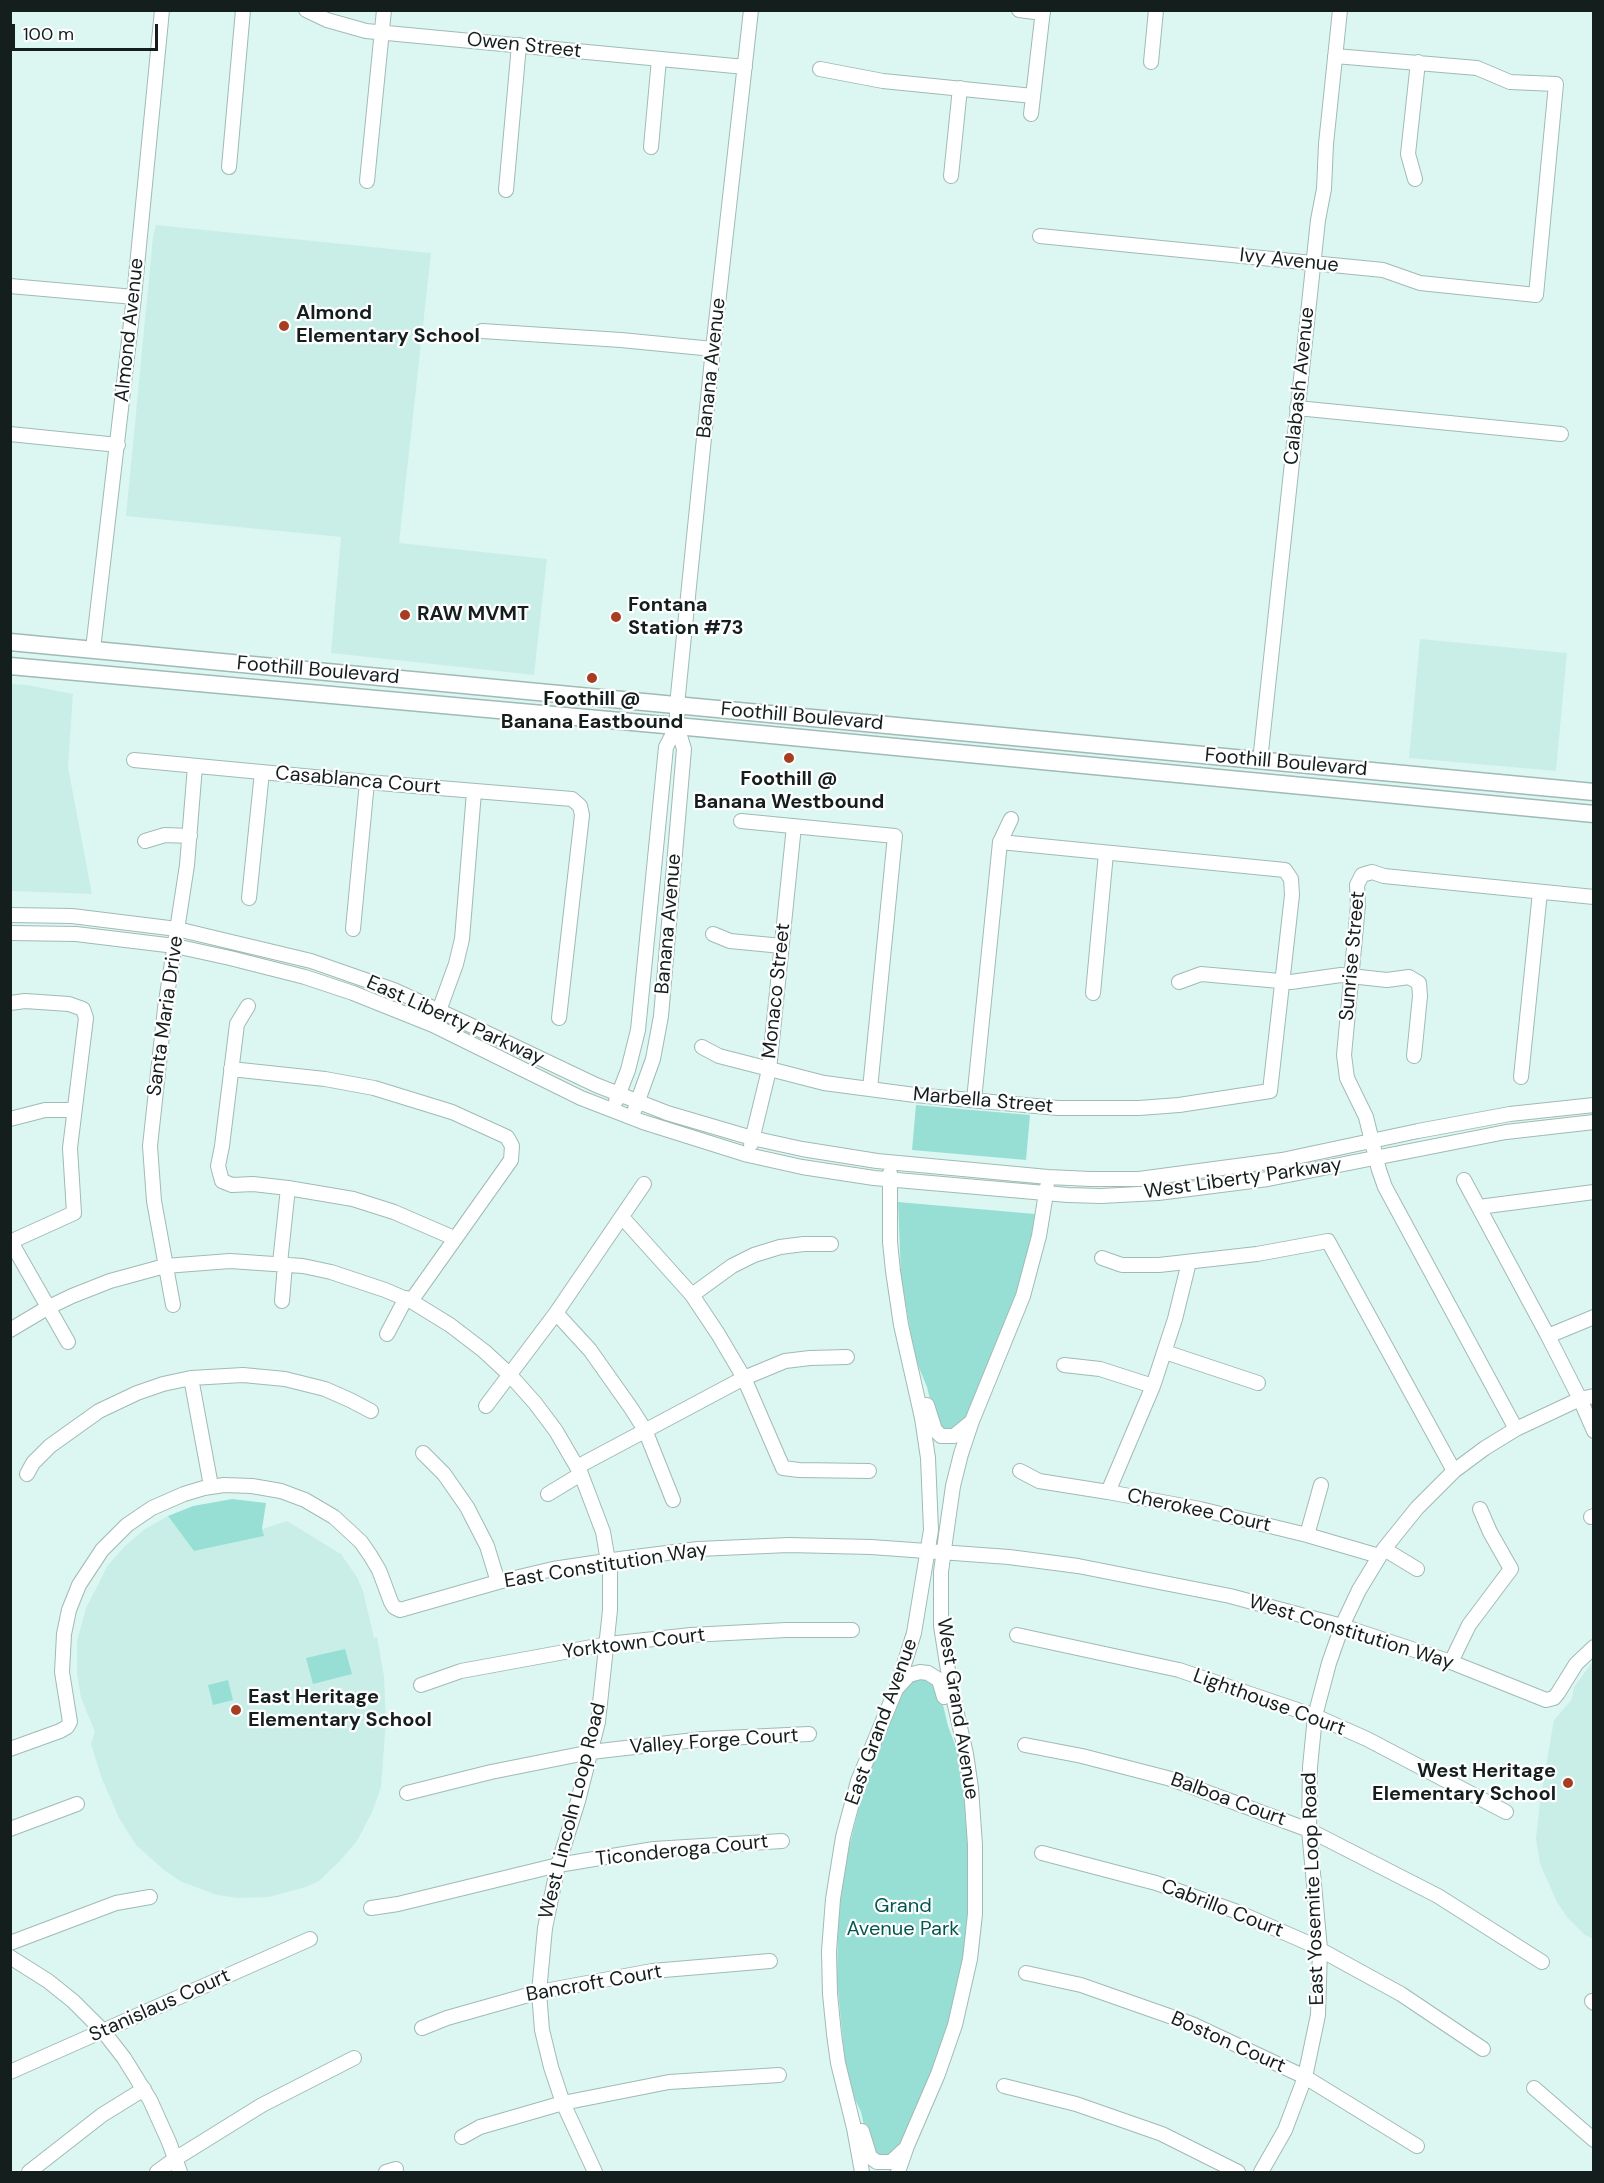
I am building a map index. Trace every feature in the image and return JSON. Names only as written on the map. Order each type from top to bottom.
[{"type":"main road","name":"Foothill Boulevard","points":[[10,642],[1593,792]]},
{"type":"main road","name":"Foothill Boulevard","points":[[10,666],[677,726],[1593,814]]},
{"type":"street","name":"Almond Avenue","points":[[93,649],[134,297],[162,10]]},
{"type":"street","points":[[229,167],[243,10]]},
{"type":"street","name":"Owen Street","points":[[306,10],[327,20],[381,33],[745,67]]},
{"type":"street","points":[[367,181],[384,10]]},
{"type":"street","name":"Banana Avenue","points":[[631,1118],[652,1059],[661,1016],[684,749],[677,726],[677,705],[713,349],[751,10]]},
{"type":"street","points":[[1019,10],[1043,12],[1031,114]]},
{"type":"street","points":[[1151,62],[1156,10]]},
{"type":"street","name":"Calabash Avenue","points":[[1260,761],[1313,263],[1324,189],[1326,144],[1340,10]]},
{"type":"street","points":[[506,190],[519,45]]},
{"type":"street","points":[[1335,56],[1418,62],[1408,154],[1415,179]]},
{"type":"street","points":[[651,147],[659,59]]},
{"type":"street","name":"Ivy Avenue","points":[[1040,236],[1383,270],[1420,283],[1536,295],[1556,84],[1510,82],[1477,68],[1418,62]]},
{"type":"street","points":[[820,69],[883,81],[1033,96]]},
{"type":"street","points":[[951,176],[960,88]]},
{"type":"street","points":[[10,286],[134,297]]},
{"type":"street","points":[[482,331],[621,340],[713,349]]},
{"type":"street","points":[[1298,408],[1561,434]]},
{"type":"street","points":[[10,434],[118,445]]},
{"type":"street","name":"Banana Avenue","points":[[612,1110],[628,1070],[638,1030],[666,747],[677,726]]},
{"type":"street","name":"Casablanca Court","points":[[134,760],[572,799],[580,806],[582,815],[559,1018]]},
{"type":"street","name":"Santa Maria Drive","points":[[173,1305],[151,1182],[150,1146],[165,1008],[190,836],[195,766]]},
{"type":"street","points":[[249,898],[262,772]]},
{"type":"street","points":[[352,928],[367,782]]},
{"type":"street","points":[[433,1025],[456,964],[462,939],[474,792]]},
{"type":"street","points":[[974,1100],[1000,842],[1011,819]]},
{"type":"street","points":[[741,821],[895,836],[870,1089]]},
{"type":"street","name":"Monaco Street","points":[[748,1155],[770,1070],[794,826]]},
{"type":"street","points":[[145,841],[165,835],[190,836]]},
{"type":"street","points":[[1000,842],[1285,870],[1291,879],[1292,895],[1281,981]]},
{"type":"street","points":[[1093,993],[1106,853]]},
{"type":"street","name":"Sunrise Street","points":[[1516,1429],[1385,1187],[1366,1117],[1347,1078],[1344,1055],[1358,905],[1357,885],[1362,875],[1372,872],[1384,876],[1593,897]]},
{"type":"street","points":[[1521,1077],[1540,892]]},
{"type":"street","name":"East Liberty Parkway","points":[[10,915],[42,914],[82,917],[177,929],[311,961],[394,990],[618,1095],[638,1102],[720,1130],[752,1138],[802,1149],[891,1163]]},
{"type":"street","name":"East Liberty Parkway","points":[[10,933],[76,934],[175,946],[305,977],[353,993],[433,1025],[572,1093],[631,1118],[748,1155],[812,1169],[889,1180]]},
{"type":"street","points":[[713,934],[730,941],[782,946]]},
{"type":"street","points":[[1179,982],[1201,974],[1281,981],[1305,981],[1341,975],[1387,980],[1409,977],[1419,983],[1420,996],[1414,1056]]},
{"type":"street","name":"Marbella Street","points":[[702,1047],[719,1056],[770,1070],[824,1083],[870,1089],[1058,1108],[1129,1109],[1179,1105],[1270,1091],[1281,981]]},
{"type":"street","points":[[10,1003],[25,1001],[69,1004],[82,1009],[86,1018],[74,1110],[70,1164],[74,1213],[11,1242],[68,1342]]},
{"type":"street","points":[[248,1006],[237,1024],[218,1166],[222,1181],[232,1185],[253,1184],[288,1188],[363,1202],[394,1212],[454,1238]]},
{"type":"street","points":[[231,1069],[325,1078],[414,1099],[452,1112],[507,1137],[512,1146],[511,1160],[408,1300],[387,1334]]},
{"type":"street","name":"West Liberty Parkway","points":[[891,1163],[1048,1177],[1139,1179],[1282,1160],[1510,1114],[1593,1106]]},
{"type":"street","points":[[10,1119],[45,1110],[74,1110]]},
{"type":"street","name":"West Liberty Parkway","points":[[889,1180],[1046,1194],[1110,1196],[1198,1189],[1268,1179],[1506,1132],[1593,1122]]},
{"type":"street","name":"East Grand Avenue","points":[[862,2172],[838,2063],[830,1994],[829,1952],[833,1899],[843,1837],[858,1781],[897,1687],[914,1633],[931,1530],[928,1458],[917,1392],[897,1300],[890,1242],[891,1163]]},
{"type":"street","name":"West Grand Avenue","points":[[898,2172],[948,2048],[961,2002],[974,1925],[975,1845],[972,1799],[966,1754],[950,1683],[941,1626],[940,1597],[953,1486],[972,1421],[1023,1296],[1034,1258],[1048,1177]]},
{"type":"street","points":[[1464,1180],[1548,1336],[1587,1398],[1593,1431]]},
{"type":"street","points":[[486,1406],[556,1312],[644,1184]]},
{"type":"street","points":[[282,1301],[288,1188]]},
{"type":"street","points":[[1479,1207],[1593,1192]]},
{"type":"street","points":[[622,1217],[692,1295],[744,1377],[783,1468],[869,1470]]},
{"type":"street","points":[[1102,1258],[1122,1265],[1159,1265],[1257,1254],[1328,1241],[1454,1471]]},
{"type":"street","points":[[692,1295],[732,1266],[754,1255],[780,1247],[831,1244]]},
{"type":"street","name":"West Lincoln Loop Road","points":[[10,1330],[47,1308],[97,1285],[165,1266],[211,1261],[283,1264],[342,1275],[408,1300],[463,1334],[510,1375],[535,1403],[579,1470],[603,1532],[609,1561],[611,1591],[608,1644],[598,1722],[558,1865],[545,1928],[539,1992],[542,2030],[551,2067],[563,2103],[596,2172]]},
{"type":"street","points":[[1108,1492],[1165,1352],[1189,1262]]},
{"type":"street","points":[[556,1312],[590,1350],[645,1430],[673,1500]]},
{"type":"street","points":[[1548,1336],[1593,1317]]},
{"type":"street","points":[[1165,1352],[1258,1383]]},
{"type":"street","points":[[548,1494],[579,1470],[645,1430],[744,1377],[785,1361],[847,1358]]},
{"type":"street","points":[[1064,1365],[1100,1370],[1153,1386]]},
{"type":"street","points":[[27,1474],[33,1463],[50,1446],[99,1412],[143,1391],[191,1378],[243,1375],[285,1379],[324,1389],[371,1412]]},
{"type":"street","points":[[191,1378],[211,1486]]},
{"type":"street","points":[[917,1392],[926,1402],[935,1430],[941,1436],[954,1436],[972,1421]]},
{"type":"street","name":"East Yosemite Loop Road","points":[[1261,2172],[1285,2130],[1305,2077],[1318,2015],[1320,1948],[1309,1830],[1310,1767],[1316,1716],[1329,1663],[1342,1626],[1381,1552],[1417,1508],[1454,1471],[1516,1429],[1587,1398]]},
{"type":"street","points":[[423,1453],[444,1474],[467,1507],[487,1546],[498,1582]]},
{"type":"street","name":"Cherokee Court","points":[[1020,1471],[1039,1482],[1200,1509],[1381,1552],[1417,1569]]},
{"type":"street","name":"East Constitution Way","points":[[10,1749],[60,1731],[70,1722],[62,1672],[64,1634],[69,1610],[79,1585],[102,1550],[127,1525],[152,1508],[184,1494],[211,1486],[240,1485],[281,1491],[312,1503],[334,1517],[365,1548],[379,1570],[391,1602],[400,1610],[553,1569],[698,1549],[789,1545],[871,1547],[944,1551],[1078,1566]]},
{"type":"street","points":[[1307,1535],[1321,1485]]},
{"type":"street","points":[[1451,1662],[1469,1625],[1511,1569],[1480,1509]]},
{"type":"street","name":"West Constitution Way","points":[[1078,1566],[1230,1596],[1342,1626],[1451,1662],[1546,1700],[1554,1698],[1576,1664],[1593,1647]]},
{"type":"street","name":"Yorktown Court","points":[[421,1684],[461,1671],[608,1644],[691,1635],[786,1630],[852,1630]]},
{"type":"street","name":"Lighthouse Court","points":[[1017,1635],[1179,1670],[1316,1716],[1367,1739],[1506,1812]]},
{"type":"street","points":[[897,1687],[915,1673],[933,1674],[939,1680],[946,1705],[958,1719]]},
{"type":"street","name":"Valley Forge Court","points":[[407,1794],[491,1772],[591,1752],[703,1739],[809,1734]]},
{"type":"street","name":"Balboa Court","points":[[1025,1745],[1082,1756],[1171,1779],[1309,1830],[1438,1896],[1542,1962]]},
{"type":"street","points":[[10,1829],[77,1804]]},
{"type":"street","name":"Ticonderoga Court","points":[[371,1908],[398,1904],[558,1865],[654,1850],[782,1841]]},
{"type":"street","name":"Cabrillo Court","points":[[1042,1852],[1156,1883],[1235,1911],[1320,1948],[1401,1994],[1483,2049]]},
{"type":"street","points":[[10,1943],[116,1904],[150,1896]]},
{"type":"street","name":"Stanislaus Court","points":[[10,2072],[310,1940]]},
{"type":"street","points":[[10,1957],[48,1981],[73,2001],[103,2031],[144,2089],[159,2119],[180,2172]]},
{"type":"street","name":"Bancroft Court","points":[[422,2028],[447,2018],[539,1992],[651,1971],[770,1961]]},
{"type":"street","name":"Boston Court","points":[[1026,1973],[1081,1985],[1192,2024],[1305,2077],[1417,2146]]},
{"type":"street","points":[[157,2172],[175,2158],[262,2105],[354,2058]]},
{"type":"street","points":[[462,2137],[480,2127],[563,2103],[669,2082],[779,2075]]},
{"type":"street","points":[[1004,2086],[1076,2104],[1162,2134],[1238,2172]]},
{"type":"street","points":[[1534,2088],[1593,2140]]},
{"type":"street","points":[[29,2172],[102,2115],[144,2089]]},
{"type":"street","points":[[850,2112],[861,2126],[870,2157],[873,2160],[882,2163],[891,2162],[907,2146]]},
{"type":"shaded area","name":"Almond Elementary School","points":[[156,225],[431,253],[399,543],[547,559],[534,675],[331,653],[341,537],[126,516]]},
{"type":"shaded area","points":[[1420,639],[1567,653],[1556,771],[1409,758]]},
{"type":"shaded area","points":[[10,684],[28,685],[73,694],[68,767],[92,894],[11,891]]},
{"type":"shaded area","name":"East Heritage Elementary School","points":[[168,1516],[194,1551],[263,1536],[262,1529],[287,1521],[341,1554],[357,1577],[363,1591],[374,1638],[377,1637],[384,1676],[386,1722],[381,1787],[372,1812],[357,1841],[319,1881],[306,1887],[269,1897],[237,1898],[217,1895],[182,1882],[164,1870],[136,1845],[119,1818],[102,1779],[91,1744],[95,1732],[81,1698],[77,1674],[77,1641],[86,1608],[108,1565],[145,1529]]},
{"type":"shaded area","name":"West Heritage Elementary School","points":[[1593,1661],[1593,1939],[1585,1935],[1567,1917],[1557,1902],[1540,1864],[1536,1839],[1554,1720],[1572,1699],[1574,1687]]},
{"type":"green space","points":[[916,1105],[1030,1115],[1026,1160],[912,1150]]},
{"type":"green space","points":[[898,1202],[1035,1214],[1031,1240],[1009,1318],[964,1423],[955,1430],[938,1426],[927,1387],[915,1358],[901,1276]]},
{"type":"green space","points":[[232,1499],[266,1503],[262,1529],[264,1536],[194,1551],[168,1516],[193,1506]]},
{"type":"green space","points":[[345,1649],[352,1674],[313,1684],[306,1658]]},
{"type":"green space","name":"Grand Avenue Park","points":[[923,1677],[939,1688],[948,1726],[960,1758],[967,1809],[968,1916],[963,1960],[945,2036],[898,2150],[889,2157],[878,2156],[869,2148],[861,2112],[847,2083],[837,1980],[838,1920],[843,1872],[865,1783],[904,1690],[912,1681]]},
{"type":"green space","points":[[228,1680],[233,1700],[213,1705],[208,1685]]},
{"type":"place","name":"Almond Elementary School","points":[[284,326]]},
{"type":"place","name":"RAW MVMT","points":[[405,615]]},
{"type":"place","name":"Fontana Station #73","points":[[616,617]]},
{"type":"place","name":"Foothill @ Banana Eastbound","points":[[592,678]]},
{"type":"place","name":"Foothill @ Banana Westbound","points":[[789,758]]},
{"type":"place","name":"East Heritage Elementary School","points":[[236,1710]]},
{"type":"place","name":"West Heritage Elementary School","points":[[1568,1783]]}]
